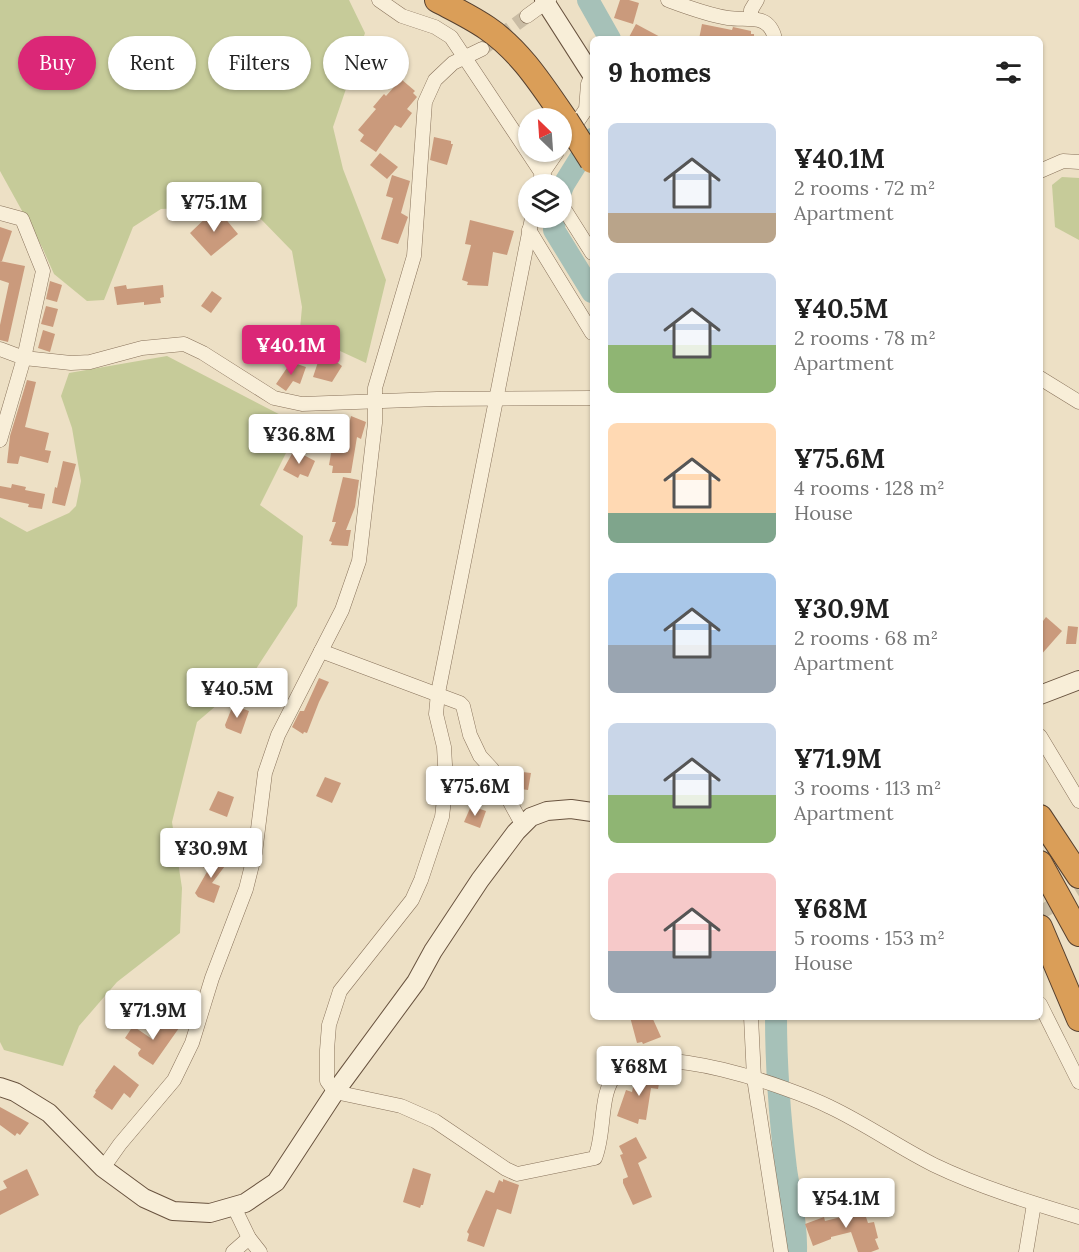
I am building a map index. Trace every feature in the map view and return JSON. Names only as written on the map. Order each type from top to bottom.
[{"type":"highway","points":[[437,0],[489,29],[520,56],[590,158]]},
{"type":"highway","points":[[1043,822],[1079,876]]},
{"type":"highway","points":[[1043,847],[1079,910]]},
{"type":"highway","points":[[1043,868],[1079,934]]},
{"type":"highway","points":[[1043,934],[1079,1019]]},
{"type":"street","points":[[378,0],[402,16],[435,27],[451,37],[539,174]]},
{"type":"street","points":[[668,0],[729,18],[752,17],[765,23],[774,32],[775,36]]},
{"type":"street","points":[[752,17],[751,10],[757,0]]},
{"type":"street","points":[[526,16],[546,1],[590,72]]},
{"type":"street","points":[[103,1168],[120,1144],[174,1080],[192,1043],[212,978],[246,889],[255,853],[265,773],[278,735],[342,610],[359,561],[375,423],[375,388],[414,256],[425,102],[435,80],[453,63],[482,49]]},
{"type":"street","points":[[572,130],[586,109],[590,80]]},
{"type":"street","points":[[1043,170],[1063,161],[1079,162]]},
{"type":"street","points":[[0,213],[22,219],[43,271],[24,358],[0,440]]},
{"type":"street","points":[[572,221],[590,250]]},
{"type":"street","points":[[529,228],[438,693],[436,714],[444,747],[446,782],[442,817],[412,900],[340,991],[329,1025],[327,1081],[335,1092],[401,1106],[435,1121],[517,1174],[595,1158],[600,1147],[608,1084],[619,1070],[638,1062],[659,1059],[697,1064],[754,1078],[829,1106],[933,1164],[988,1189],[1079,1217]]},
{"type":"street","points":[[532,228],[590,329]]},
{"type":"street","points":[[0,349],[24,358],[71,363],[90,362],[142,348],[184,344],[203,353],[274,398],[302,404],[590,399]]},
{"type":"street","points":[[1043,380],[1079,402]]},
{"type":"street","points":[[321,651],[460,703],[463,706],[470,735],[480,756],[492,769],[522,826]]},
{"type":"street","points":[[1043,694],[1079,680]]},
{"type":"street","points":[[1043,741],[1079,801]]},
{"type":"street","points":[[0,1087],[15,1092],[48,1113],[103,1168],[144,1198],[173,1211],[210,1213],[245,1203],[276,1182],[335,1092],[416,982],[480,880],[516,832],[531,817],[547,811],[571,809],[590,812]]},
{"type":"street","points":[[1043,1010],[1079,1082]]},
{"type":"street","points":[[751,1020],[754,1078],[781,1252]]},
{"type":"street","points":[[1026,1252],[1034,1204]]},
{"type":"street","points":[[234,1207],[249,1238],[260,1252]]},
{"type":"street","points":[[233,1252],[249,1238]]},
{"type":"green space","points":[[0,0],[349,0],[365,33],[364,36],[323,36],[323,90],[346,90],[333,127],[343,169],[386,280],[366,363],[340,351],[298,351],[302,307],[292,251],[256,214],[234,206],[161,209],[133,227],[104,300],[87,301],[54,274],[42,247],[0,171]]},
{"type":"green space","points":[[1062,177],[1079,178],[1079,240],[1055,227],[1052,185]]},
{"type":"green space","points":[[167,356],[300,425],[260,505],[303,536],[297,606],[252,675],[197,722],[172,822],[182,888],[180,933],[117,982],[79,1026],[63,1066],[4,1050],[0,1042],[0,517],[27,532],[69,513],[76,506],[81,481],[72,428],[61,396],[69,373]]},
{"type":"building","points":[[620,0],[639,3],[633,24],[614,18]]},
{"type":"building","points":[[636,24],[658,36],[630,36]]},
{"type":"building","points":[[702,24],[732,30],[733,27],[751,31],[751,34],[754,34],[754,36],[700,36]]},
{"type":"building","points":[[409,86],[415,91],[413,93],[417,97],[407,109],[412,113],[401,128],[395,125],[376,152],[360,141],[364,135],[358,130],[376,109],[373,107],[384,94],[386,96],[391,90],[409,90]]},
{"type":"building","points":[[434,137],[451,141],[453,144],[447,165],[430,160]]},
{"type":"building","points":[[380,153],[398,167],[387,179],[370,165]]},
{"type":"building","points":[[392,175],[410,181],[401,213],[408,217],[398,244],[381,239],[393,198],[386,196]]},
{"type":"building","points":[[214,210],[216,213],[219,211],[238,234],[211,256],[190,233]]},
{"type":"building","points":[[470,220],[514,231],[507,255],[493,252],[488,286],[467,285],[468,282],[462,280],[471,245],[465,244]]},
{"type":"building","points":[[0,227],[12,231],[2,261],[0,261]]},
{"type":"building","points":[[0,261],[25,266],[8,342],[0,340],[0,325],[9,283],[0,280]]},
{"type":"building","points":[[50,281],[62,285],[57,302],[46,299]]},
{"type":"building","points":[[126,285],[127,289],[163,285],[164,297],[160,298],[161,303],[117,305],[114,287]]},
{"type":"building","points":[[212,291],[222,298],[211,313],[201,306]]},
{"type":"building","points":[[46,306],[58,309],[53,327],[41,324]]},
{"type":"building","points":[[43,330],[55,334],[50,352],[38,348]]},
{"type":"building","points":[[326,354],[342,366],[332,382],[313,377],[320,356],[323,357]]},
{"type":"building","points":[[291,362],[306,367],[300,384],[293,381],[286,391],[276,384]]},
{"type":"building","points":[[27,380],[36,382],[25,427],[49,433],[45,450],[51,451],[48,463],[20,456],[18,464],[7,463],[10,436]]},
{"type":"building","points":[[351,416],[366,422],[361,439],[357,437],[351,473],[332,473],[333,466],[329,465],[332,448],[340,447],[345,419],[350,420]]},
{"type":"building","points":[[294,450],[315,461],[308,477],[300,474],[298,478],[283,470]]},
{"type":"building","points":[[63,461],[76,464],[65,506],[52,503]]},
{"type":"building","points":[[343,477],[359,480],[355,507],[346,530],[351,530],[348,546],[331,545],[332,542],[329,541],[336,522],[332,522]]},
{"type":"building","points":[[12,484],[26,487],[25,490],[45,494],[42,509],[0,498],[0,486],[11,488]]},
{"type":"building","points":[[1046,617],[1062,631],[1043,653],[1043,621]]},
{"type":"building","points":[[1068,626],[1078,627],[1076,644],[1066,644]]},
{"type":"building","points":[[319,678],[329,682],[307,733],[303,734],[292,727],[300,711],[304,711]]},
{"type":"building","points":[[233,705],[249,711],[241,734],[226,728],[225,725]]},
{"type":"building","points":[[514,771],[531,773],[528,790],[513,788]]},
{"type":"building","points":[[466,773],[482,779],[475,796],[460,790]]},
{"type":"building","points":[[325,777],[341,783],[332,803],[316,796]]},
{"type":"building","points":[[218,791],[234,797],[227,817],[209,810]]},
{"type":"building","points":[[471,806],[486,811],[480,828],[464,822]]},
{"type":"building","points":[[211,853],[228,862],[212,883],[220,886],[214,903],[198,897],[195,893],[208,870],[203,867]]},
{"type":"building","points":[[166,1019],[179,1028],[153,1065],[139,1056],[141,1049],[125,1038],[133,1026],[152,1039]]},
{"type":"building","points":[[631,1020],[653,1020],[661,1037],[643,1044],[642,1042],[637,1043]]},
{"type":"building","points":[[114,1065],[139,1085],[130,1098],[124,1093],[112,1110],[93,1097]]},
{"type":"building","points":[[651,1070],[661,1073],[658,1089],[651,1088],[646,1120],[639,1119],[638,1124],[617,1116],[626,1090],[632,1092],[636,1073]]},
{"type":"building","points":[[0,1107],[29,1123],[20,1135],[17,1133],[15,1136],[0,1125]]},
{"type":"building","points":[[636,1137],[647,1158],[638,1163],[652,1197],[633,1205],[623,1183],[623,1179],[628,1177],[619,1146]]},
{"type":"building","points":[[413,1168],[431,1174],[423,1205],[420,1208],[403,1202]]},
{"type":"building","points":[[27,1169],[39,1195],[0,1215],[0,1191],[7,1188],[3,1181]]},
{"type":"building","points":[[503,1179],[519,1185],[511,1214],[497,1209],[484,1247],[467,1241],[469,1234],[467,1232],[486,1190],[494,1193],[499,1180],[503,1182]]},
{"type":"building","points":[[861,1202],[868,1223],[874,1222],[878,1238],[875,1239],[879,1249],[871,1252],[858,1252],[851,1232],[831,1237],[813,1246],[805,1224],[824,1217],[825,1221],[845,1216],[842,1208]]},
{"type":"waterway","points":[[588,0],[608,36]]},
{"type":"waterway","points":[[570,174],[590,142]]},
{"type":"waterway","points":[[554,228],[590,289]]},
{"type":"waterway","points":[[776,1020],[780,1112],[796,1252]]},
{"type":"tunnel","points":[[482,49],[527,16]]},
{"type":"tunnel","points":[[1043,911],[1079,890]]}]
